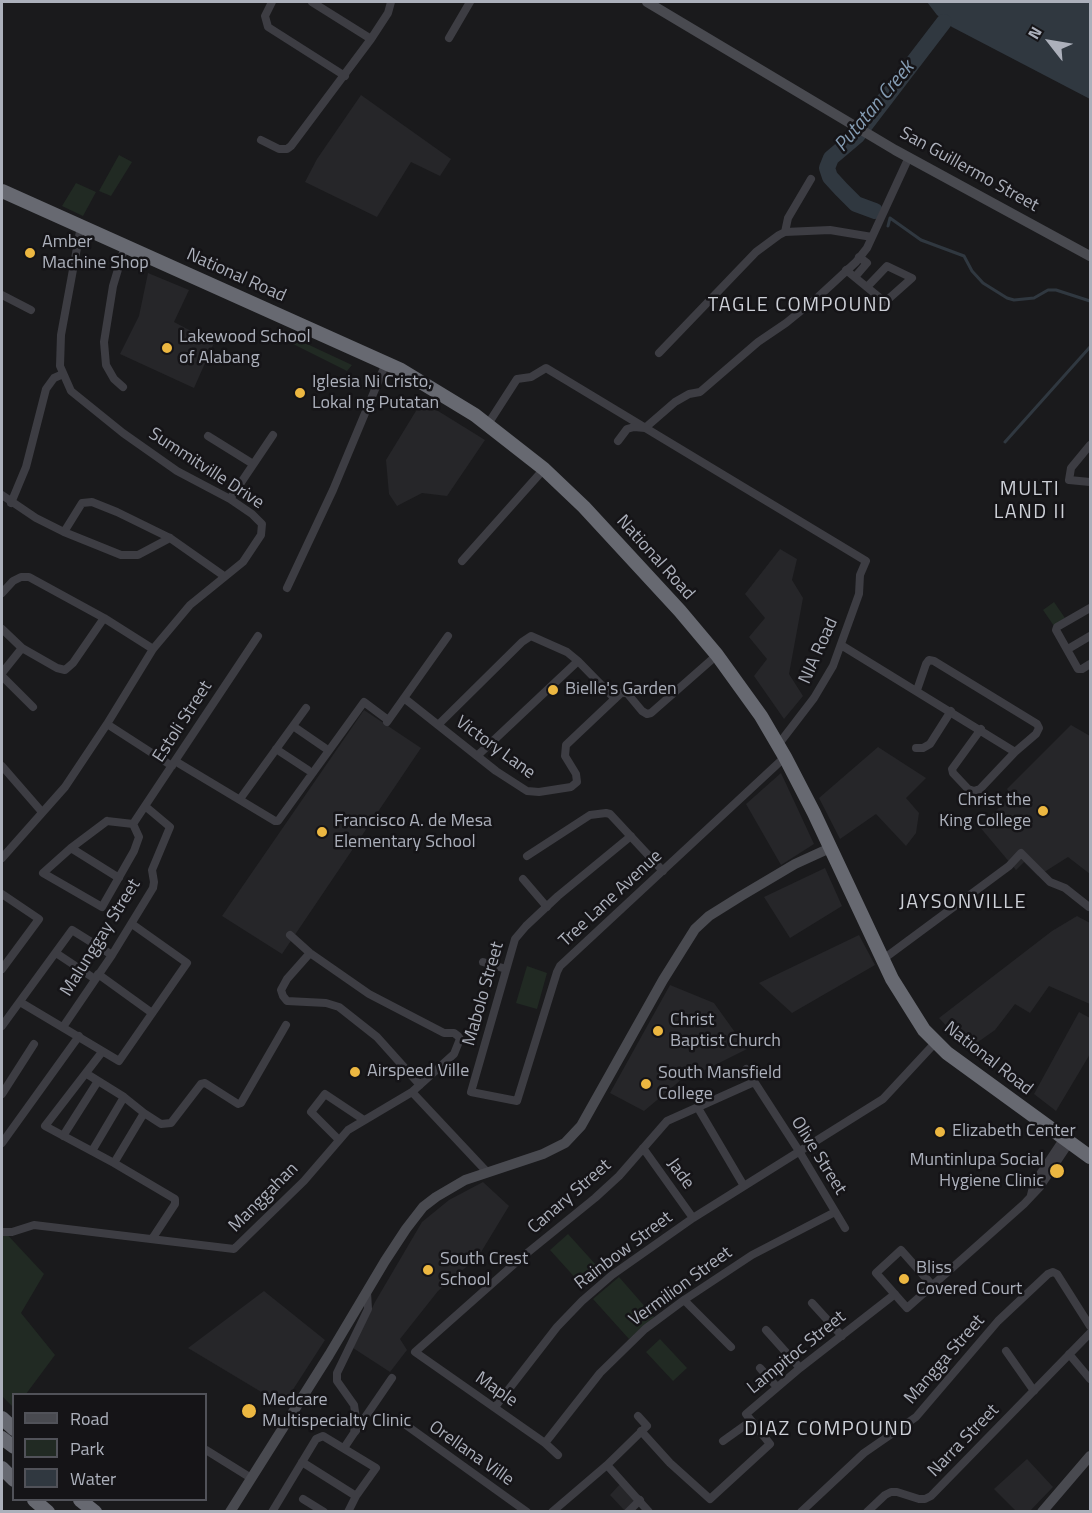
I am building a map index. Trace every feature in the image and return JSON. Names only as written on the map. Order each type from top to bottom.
[{"type":"highway","name":"National Road","points":[[2,191],[387,363],[429,386],[488,424],[544,469],[584,507],[717,655],[761,716],[782,751],[882,960],[919,1024],[935,1043],[1090,1157]]},
{"type":"highway","points":[[81,1501],[95,1512]]},
{"type":"street","points":[[272,2],[264,20],[268,27],[345,76]]},
{"type":"street","points":[[312,2],[371,39]]},
{"type":"street","points":[[261,140],[279,149],[291,146],[371,39],[388,13],[391,2]]},
{"type":"street","points":[[449,38],[470,2]]},
{"type":"street","name":"San Guillermo Street","points":[[647,2],[853,125],[1090,256]]},
{"type":"street","points":[[618,441],[630,427],[645,428],[675,402],[689,394],[700,392],[758,342],[818,297],[846,270],[859,257],[872,237],[909,157]]},
{"type":"street","points":[[785,232],[788,218],[811,179]]},
{"type":"street","points":[[11,502],[26,467],[46,388],[54,378],[63,374],[60,366],[61,335],[81,226]]},
{"type":"street","points":[[659,353],[756,252],[785,232],[830,230],[872,237]]},
{"type":"street","points":[[123,387],[114,380],[106,365],[104,342],[109,304],[125,246]]},
{"type":"street","points":[[855,277],[867,263],[859,257]]},
{"type":"street","points":[[846,270],[885,302],[912,278],[886,266],[867,287]]},
{"type":"street","points":[[2,295],[31,310]]},
{"type":"street","points":[[287,588],[333,490],[387,363]]},
{"type":"street","points":[[488,424],[517,379],[531,377],[546,368],[645,428]]},
{"type":"street","name":"Summitville Drive","points":[[2,858],[65,787],[153,649],[190,606],[243,562],[261,535],[262,524],[252,514],[230,499],[177,471],[123,433],[71,391],[63,374]]},
{"type":"street","name":"NIA Road","points":[[645,428],[866,561],[860,575],[859,594],[824,684],[782,751]]},
{"type":"street","points":[[230,499],[273,435]]},
{"type":"street","points":[[208,436],[253,464]]},
{"type":"street","points":[[1090,445],[1071,468],[1069,480],[1090,482]]},
{"type":"street","points":[[462,561],[544,469]]},
{"type":"street","points":[[2,495],[36,518],[121,555],[138,555],[170,538]]},
{"type":"street","points":[[64,532],[82,503],[86,502],[117,512],[170,538],[224,576]]},
{"type":"street","points":[[2,593],[13,581],[21,577],[29,577],[104,618],[153,649]]},
{"type":"street","points":[[1090,608],[1056,629],[1079,670],[1090,664]]},
{"type":"street","points":[[2,629],[22,648],[57,668],[65,670],[73,663],[104,618]]},
{"type":"street","name":"Estoli Street","points":[[134,824],[258,636]]},
{"type":"street","points":[[107,724],[273,820],[278,820],[364,702],[388,721],[448,636]]},
{"type":"street","points":[[438,725],[526,638],[531,636],[554,645],[578,661],[615,699],[626,692],[647,714],[651,713],[717,655]]},
{"type":"street","points":[[1068,649],[1090,636]]},
{"type":"street","points":[[841,645],[1015,752]]},
{"type":"street","points":[[22,648],[2,674],[33,706]]},
{"type":"street","points":[[917,690],[926,664],[929,660],[934,661],[1037,724],[1039,728],[1036,734],[1015,752],[980,789],[974,791],[968,789],[952,769],[981,729]]},
{"type":"street","points":[[477,756],[578,661]]},
{"type":"street","name":"Victory Lane","points":[[404,698],[496,771],[527,791],[539,792],[571,787],[577,782],[565,756],[566,745],[615,699]]},
{"type":"street","points":[[240,799],[306,708]]},
{"type":"street","points":[[916,748],[923,748],[930,744],[951,711]]},
{"type":"street","points":[[293,726],[325,748]]},
{"type":"street","points":[[276,749],[308,770]]},
{"type":"street","name":"Tree Lane Avenue","points":[[517,1101],[556,972],[560,966],[663,871],[782,751]]},
{"type":"street","points":[[2,766],[42,812]]},
{"type":"street","name":"Malunggay Street","points":[[63,1027],[112,955],[153,888],[152,870],[170,827],[145,806]]},
{"type":"street","points":[[527,856],[596,813],[610,814],[663,871]]},
{"type":"street","points":[[107,821],[134,824],[139,837],[102,907],[44,873],[71,848],[107,821]]},
{"type":"street","name":"Mabolo Street","points":[[517,1101],[471,1092],[515,939],[547,907],[631,836]]},
{"type":"street","points":[[71,848],[119,878]]},
{"type":"street","points":[[231,1512],[330,1355],[367,1290],[423,1207],[448,1189],[487,1172],[557,1149],[574,1134],[589,1113],[682,947],[695,929],[709,916],[795,864],[830,848]]},
{"type":"street","points":[[882,960],[1009,866],[1021,853],[1050,882],[1065,888],[1089,908]]},
{"type":"street","points":[[523,879],[547,907]]},
{"type":"street","points":[[2,894],[39,919],[2,969]]},
{"type":"street","points":[[20,1002],[119,1061],[187,963],[132,924]]},
{"type":"street","points":[[2,1026],[72,930],[112,955]]},
{"type":"street","points":[[290,935],[310,953],[287,979],[281,990],[283,996],[287,1000],[326,1003],[339,1007],[377,1037],[420,1085]]},
{"type":"street","points":[[56,953],[152,1013]]},
{"type":"street","name":"Manggahan","points":[[2,1233],[34,1225],[234,1249],[304,1181],[348,1130],[412,1092],[454,1054],[460,1039],[454,1033],[444,1033],[369,994],[310,953]]},
{"type":"street","points":[[483,962],[506,969]]},
{"type":"street","points":[[87,1074],[161,1124],[171,1123],[201,1084],[205,1083],[238,1104],[241,1103],[286,1025]]},
{"type":"street","points":[[2,1143],[79,1036]]},
{"type":"street","name":"Rainbow Street","points":[[495,1407],[557,1327],[612,1275],[693,1218],[883,1099],[935,1043]]},
{"type":"street","points":[[2,1094],[34,1044]]},
{"type":"street","points":[[102,1052],[45,1126],[114,1162],[175,1199],[175,1204],[152,1239]]},
{"type":"street","name":"Olive Street","points":[[746,1069],[845,1228]]},
{"type":"street","points":[[63,1136],[98,1081]]},
{"type":"street","name":"Canary Street","points":[[415,1352],[521,1258],[595,1198],[668,1121],[754,1082]]},
{"type":"street","points":[[412,1092],[487,1172]]},
{"type":"street","points":[[339,1140],[312,1112],[325,1094],[364,1120]]},
{"type":"street","points":[[92,1151],[124,1097]]},
{"type":"street","points":[[698,1108],[744,1186]]},
{"type":"street","points":[[114,1162],[144,1113]]},
{"type":"street","points":[[932,1285],[901,1250],[876,1273],[908,1308],[1016,1212],[1040,1187],[1067,1140]]},
{"type":"street","name":"Jade","points":[[643,1148],[693,1218]]},
{"type":"street","name":"Vermilion Street","points":[[545,1443],[600,1373],[645,1329],[752,1255],[835,1212]]},
{"type":"street","name":"Mangga Street","points":[[801,1512],[864,1454],[916,1417],[998,1321],[1048,1274],[1053,1272],[1057,1274],[1090,1326]]},
{"type":"street","points":[[354,1433],[356,1418],[354,1405],[337,1381],[337,1373],[368,1309],[367,1290]]},
{"type":"street","name":"Lampitoc Street","points":[[641,1431],[670,1463],[710,1499],[770,1444],[746,1414],[777,1386],[895,1294]]},
{"type":"street","points":[[684,1300],[731,1347]]},
{"type":"street","points":[[812,1303],[842,1336]]},
{"type":"street","points":[[766,1330],[800,1368]]},
{"type":"street","name":"Narra Street","points":[[867,1512],[891,1492],[919,1499],[931,1496],[1090,1333]]},
{"type":"street","name":"Maple","points":[[415,1352],[545,1443],[558,1455]]},
{"type":"street","points":[[1006,1352],[1034,1391]]},
{"type":"street","points":[[1069,1354],[1090,1379]]},
{"type":"street","points":[[760,1368],[777,1386]]},
{"type":"street","points":[[344,1448],[392,1378]]},
{"type":"street","points":[[552,1512],[607,1465],[647,1426],[638,1416]]},
{"type":"street","name":"Orellana Ville","points":[[399,1420],[527,1512]]},
{"type":"street","points":[[723,1441],[751,1420]]},
{"type":"street","points":[[272,1512],[302,1462],[319,1437],[323,1436],[375,1468],[348,1512]]},
{"type":"street","points":[[207,1451],[251,1478]]},
{"type":"street","points":[[1042,1512],[1090,1456]]},
{"type":"street","points":[[302,1462],[356,1496]]},
{"type":"street","points":[[607,1465],[649,1512]]},
{"type":"street","points":[[303,1499],[324,1512]]},
{"type":"street","points":[[628,1512],[640,1500]]},
{"type":"shaded area","points":[[361,95],[451,159],[440,176],[411,162],[377,217],[305,182],[317,159]]},
{"type":"shaded area","name":"Lakewood School of Alabang","points":[[148,273],[189,290],[174,322],[214,343],[194,388],[120,354],[139,316]]},
{"type":"shaded area","points":[[422,401],[485,440],[447,496],[422,493],[397,506],[389,494],[386,460]]},
{"type":"shaded area","points":[[780,549],[797,559],[792,580],[803,598],[789,674],[803,696],[784,719],[754,676],[767,659],[749,637],[765,618],[745,594]]},
{"type":"shaded area","name":"Francisco A. de Mesa Elementary School","points":[[364,710],[421,748],[282,954],[222,916]]},
{"type":"shaded area","name":"Christ the King College","points":[[1071,725],[1090,736],[1090,874],[1068,857],[1038,876],[1024,862],[1016,870],[979,826],[1012,796],[1007,789]]},
{"type":"shaded area","points":[[878,747],[926,778],[906,798],[919,813],[916,833],[906,846],[876,814],[840,839],[819,798]]},
{"type":"shaded area","points":[[781,773],[814,844],[781,865],[746,804]]},
{"type":"shaded area","points":[[825,868],[842,906],[790,938],[764,897]]},
{"type":"shaded area","points":[[1077,916],[1090,923],[1090,1004],[1049,986],[1030,1013],[1015,1004],[995,1030],[968,1049],[939,1018],[1052,931]]},
{"type":"shaded area","points":[[859,935],[875,965],[792,1013],[759,983]]},
{"type":"shaded area","points":[[670,985],[714,1003],[747,1049],[687,1079],[682,1079],[644,1111],[610,1093]]},
{"type":"shaded area","points":[[1079,1012],[1090,1018],[1090,1054],[1056,1111],[1034,1094]]},
{"type":"shaded area","name":"South Crest School","points":[[483,1182],[509,1206],[478,1257],[438,1291],[400,1339],[407,1350],[390,1372],[353,1348],[375,1302],[422,1222],[449,1200]]},
{"type":"shaded area","points":[[264,1291],[325,1340],[283,1405],[188,1348]]},
{"type":"shaded area","points":[[1027,1459],[1053,1487],[1030,1511],[1016,1511],[994,1489]]},
{"type":"shaded area","points":[[621,1483],[636,1500],[625,1511],[610,1495]]},
{"type":"green space","points":[[119,155],[132,162],[111,196],[99,191]]},
{"type":"green space","points":[[76,183],[96,192],[83,216],[62,206]]},
{"type":"green space","points":[[292,337],[352,365],[347,371],[289,342]]},
{"type":"green space","points":[[1054,602],[1065,618],[1054,626],[1043,610]]},
{"type":"green space","points":[[527,966],[547,973],[537,1009],[516,1003]]},
{"type":"green space","points":[[2,1229],[44,1274],[21,1313],[55,1355],[27,1393],[12,1393],[12,1406],[2,1396]]},
{"type":"green space","points":[[568,1234],[597,1266],[579,1282],[550,1250]]},
{"type":"green space","points":[[619,1277],[654,1317],[629,1339],[593,1299]]},
{"type":"green space","points":[[660,1339],[687,1368],[673,1381],[646,1352]]},
{"type":"water","points":[[927,2],[1090,2],[1090,99],[952,27],[937,15]]},
{"type":"waterway","name":"Putatan Creek","points":[[875,211],[856,204],[830,177],[827,168],[831,158],[857,136],[944,22]]},
{"type":"waterway","points":[[888,226],[890,218],[921,240],[964,256],[972,271],[983,283],[1007,298],[1014,300],[1034,298],[1048,290],[1056,290],[1090,301]]},
{"type":"waterway","points":[[1005,442],[1090,347]]},
{"type":"place","name":"Amber Machine Shop","points":[[30,253]]},
{"type":"place","name":"Lakewood School of Alabang","points":[[167,348]]},
{"type":"place","name":"Iglesia Ni Cristo, Lokal ng Putatan","points":[[300,393]]},
{"type":"place","name":"Bielle's Garden","points":[[553,690]]},
{"type":"place","name":"Christ the King College","points":[[1043,811]]},
{"type":"place","name":"Francisco A. de Mesa Elementary School","points":[[322,832]]},
{"type":"place","name":"Christ Baptist Church","points":[[658,1031]]},
{"type":"place","name":"Airspeed Ville","points":[[355,1072]]},
{"type":"place","name":"South Mansfield College","points":[[646,1084]]},
{"type":"place","name":"Elizabeth Center","points":[[940,1132]]},
{"type":"place","name":"Muntinlupa Social Hygiene Clinic","points":[[1057,1171]]},
{"type":"place","name":"South Crest School","points":[[428,1270]]},
{"type":"place","name":"Bliss Covered Court","points":[[904,1279]]},
{"type":"place","name":"Medcare Multispecialty Clinic","points":[[249,1411]]},
{"type":"district","name":"TAGLE COMPOUND","points":[[800,306]]},
{"type":"district","name":"MULTI LAND II","points":[[1030,502]]},
{"type":"district","name":"JAYSONVILLE","points":[[963,903]]},
{"type":"district","name":"DIAZ COMPOUND","points":[[829,1430]]}]
